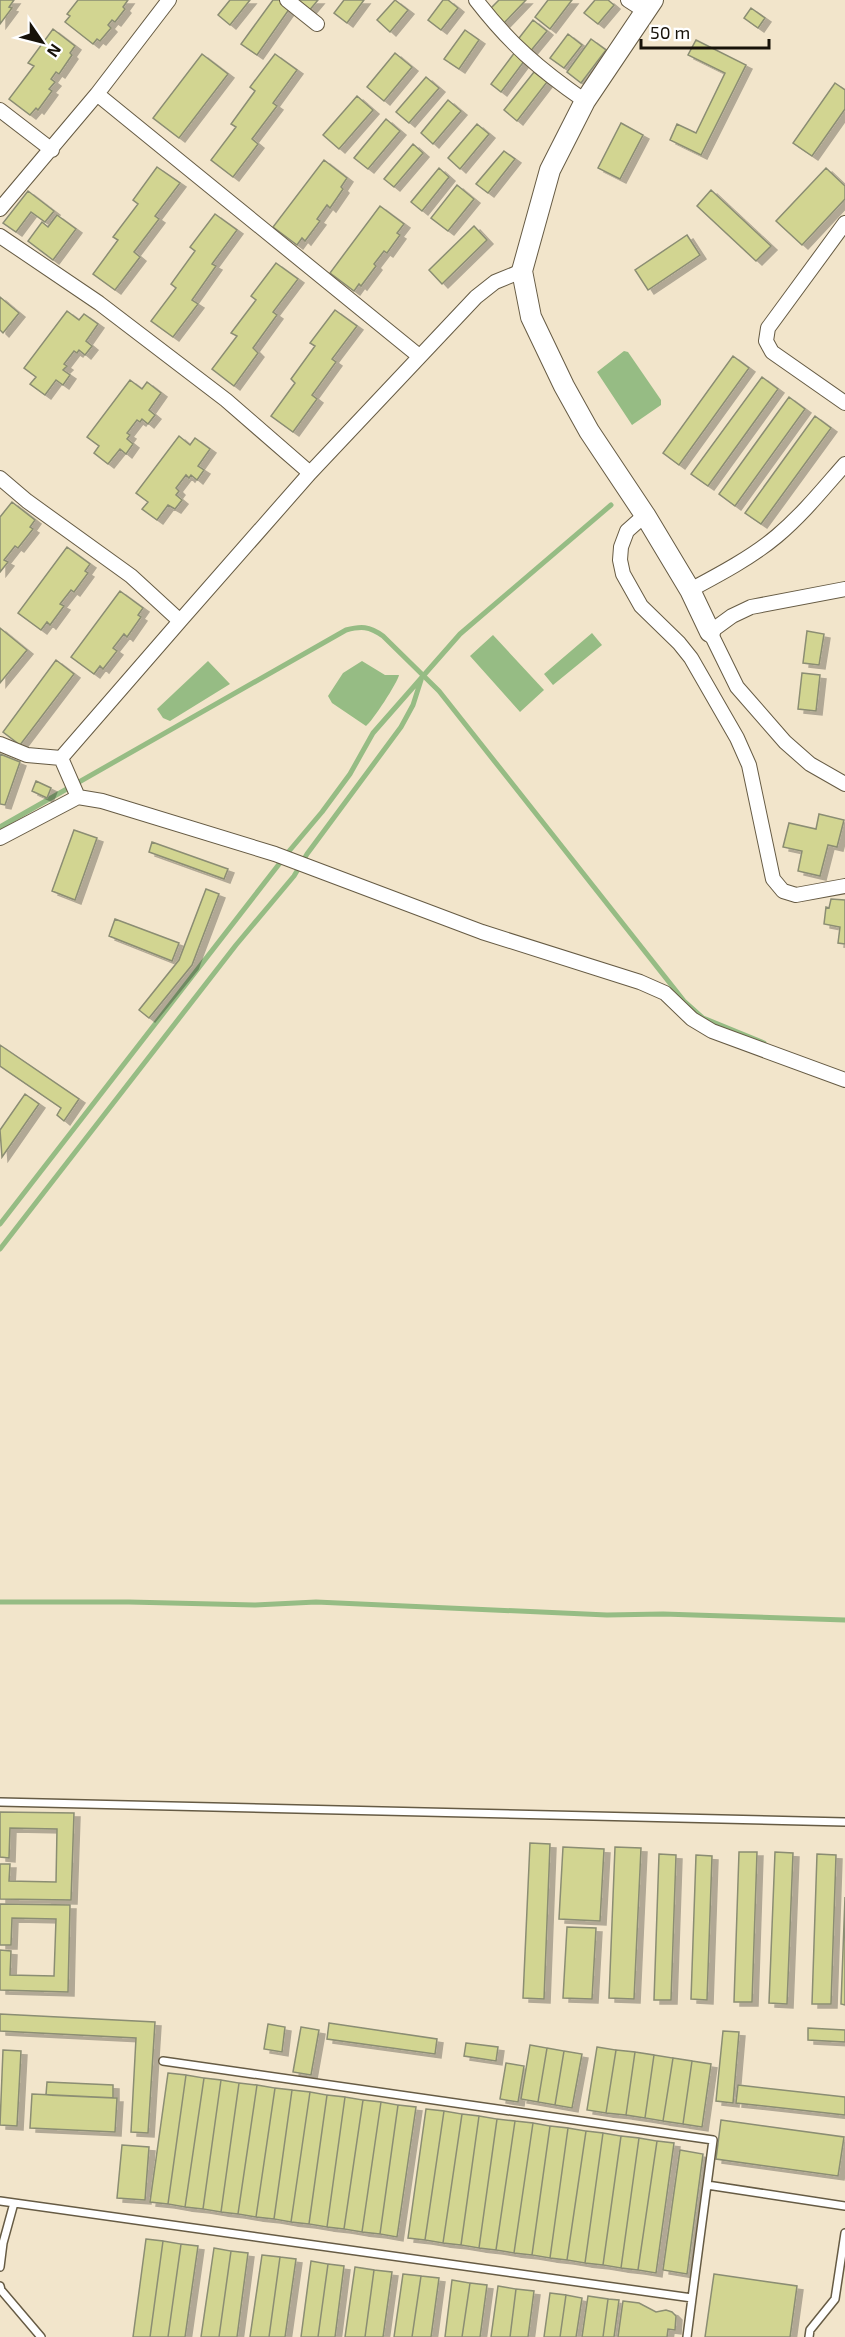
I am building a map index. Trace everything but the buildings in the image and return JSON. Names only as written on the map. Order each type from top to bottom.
[{"type":"street","points":[[0,209],[52,150],[169,0]]},
{"type":"street","points":[[287,0],[317,24]]},
{"type":"street","points":[[476,0],[512,43],[544,72],[585,101]]},
{"type":"street","points":[[642,4],[585,101],[550,170],[522,270],[531,317],[564,386],[589,431],[645,514],[690,590],[737,687],[785,742],[810,764],[845,784]]},
{"type":"street","points":[[97,94],[419,356]]},
{"type":"street","points":[[0,110],[52,150]]},
{"type":"street","points":[[845,224],[768,328],[766,341],[772,352],[845,403]]},
{"type":"street","points":[[0,236],[99,303],[226,400],[310,473]]},
{"type":"street","points":[[61,758],[310,473],[419,356],[476,297],[495,282],[522,270]]},
{"type":"street","points":[[690,590],[721,574],[776,537],[805,510],[845,464]]},
{"type":"street","points":[[0,478],[27,501],[131,576],[180,621]]},
{"type":"street","points":[[645,514],[627,531],[621,547],[620,560],[623,574],[641,606],[691,658],[736,738],[749,765],[773,879],[783,891],[796,895],[845,886]]},
{"type":"street","points":[[710,632],[732,616],[751,607],[845,589]]},
{"type":"street","points":[[0,744],[27,755],[61,758]]},
{"type":"street","points":[[61,758],[75,789],[102,801],[275,854],[482,932],[640,982],[665,993],[692,1019],[712,1031],[845,1080]]},
{"type":"street","points":[[0,838],[75,789]]},
{"type":"lane","points":[[0,1802],[845,1822]]},
{"type":"lane","points":[[164,2061],[713,2140],[687,2337]]},
{"type":"lane","points":[[707,2185],[845,2206]]},
{"type":"lane","points":[[0,2201],[692,2298]]},
{"type":"lane","points":[[0,2267],[3,2243],[14,2203]]},
{"type":"lane","points":[[809,2337],[810,2330],[835,2300],[845,2233]]},
{"type":"lane","points":[[0,2286],[41,2337]]},
{"type":"shaded area","points":[[624,351],[628,352],[661,400],[661,405],[632,425],[597,372]]},
{"type":"shaded area","points":[[592,633],[602,645],[553,685],[544,674]]},
{"type":"shaded area","points":[[493,635],[544,690],[520,712],[470,656]]},
{"type":"shaded area","points":[[208,661],[230,684],[170,721],[163,718],[157,709]]},
{"type":"shaded area","points":[[362,661],[385,675],[399,675],[384,702],[366,726],[332,703],[328,696],[343,673]]},
{"type":"waterway","points":[[0,1224],[290,850],[322,812],[350,774],[373,733],[460,634],[611,505]]},
{"type":"waterway","points":[[0,827],[346,630],[361,628],[373,630],[383,636],[439,691],[684,1001],[703,1018],[764,1043]]},
{"type":"waterway","points":[[0,1249],[236,945],[294,876],[307,854],[401,727],[413,705],[421,680]]},
{"type":"waterway","points":[[0,1602],[255,1605],[316,1602],[607,1615],[663,1614],[845,1620]]}]
